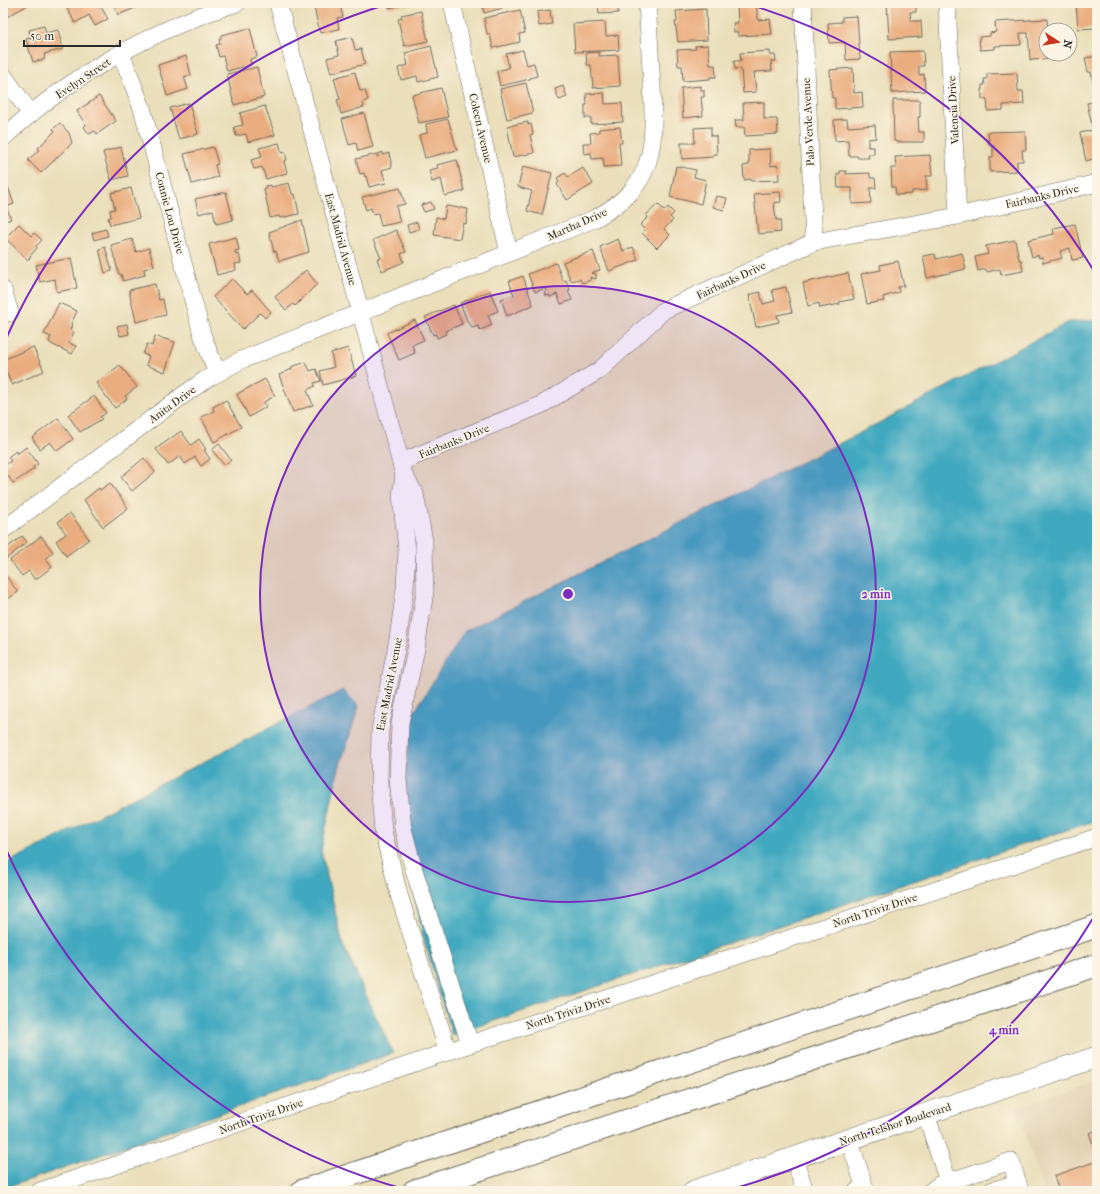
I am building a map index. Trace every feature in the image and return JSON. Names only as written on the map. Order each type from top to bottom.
[{"type":"highway","points":[[302,1191],[1097,926]]},
{"type":"highway","points":[[414,1191],[1097,965]]},
{"type":"main road","name":"North Telshor Boulevard","points":[[701,1190],[849,1139],[1097,1057]]},
{"type":"street","name":"Evelyn Street","points":[[3,138],[77,80],[121,53],[186,22],[237,3]]},
{"type":"street","name":"East Madrid Avenue","points":[[278,3],[403,468],[415,494],[424,541],[425,592],[416,649],[400,723],[398,779],[403,829],[414,870],[470,1044]]},
{"type":"street","name":"Coleen Avenue","points":[[452,3],[509,253]]},
{"type":"street","name":"Martha Drive","points":[[360,312],[594,219],[624,199],[644,172],[651,151],[654,130],[648,3]]},
{"type":"street","name":"Palo Verde Avenue","points":[[803,3],[814,242]]},
{"type":"street","name":"Valencia Drive","points":[[947,3],[958,216]]},
{"type":"street","name":"Connie Lou Drive","points":[[121,53],[142,108],[202,334],[217,374]]},
{"type":"street","points":[[3,75],[32,114]]},
{"type":"street","name":"Fairbanks Drive","points":[[403,468],[541,406],[600,370],[664,310],[814,242],[958,216],[1097,183]]},
{"type":"street","points":[[3,290],[10,313]]},
{"type":"street","name":"Anita Drive","points":[[3,530],[177,400],[217,374],[252,355],[360,312]]},
{"type":"street","name":"East Madrid Avenue","points":[[403,468],[401,495],[407,550],[398,638],[380,730],[379,782],[383,831],[399,895],[448,1052]]},
{"type":"street","name":"North Triviz Drive","points":[[40,1191],[470,1044],[1097,837]]},
{"type":"street","points":[[926,1114],[949,1187]]},
{"type":"street","points":[[849,1139],[865,1188],[857,1191]]},
{"type":"street","points":[[794,1158],[805,1191]]},
{"type":"street","points":[[931,1191],[939,1185],[949,1187],[1011,1161],[1019,1187],[991,1191]]},
{"type":"shaded area","points":[[1097,1080],[1097,1191],[1044,1191],[1016,1108]]},
{"type":"water","points":[[1097,320],[1097,820],[452,1035],[423,936],[399,821],[413,714],[465,631],[854,436],[1069,322]]},
{"type":"water","points":[[343,690],[359,706],[338,772],[321,850],[343,945],[393,1053],[3,1189],[3,865]]},
{"type":"building","points":[[3,3],[27,3],[28,5],[5,18],[3,14]]},
{"type":"building","points":[[64,3],[96,3],[99,8],[101,7],[108,19],[95,26],[89,15],[75,23]]},
{"type":"building","points":[[113,3],[147,3],[118,15]]},
{"type":"building","points":[[313,3],[340,3],[343,17],[337,18],[339,29],[320,33]]},
{"type":"building","points":[[388,3],[409,3],[409,4],[389,8]]},
{"type":"building","points":[[482,3],[502,3],[503,8],[484,13]]},
{"type":"building","points":[[598,3],[618,3],[618,13],[599,14]]},
{"type":"building","points":[[674,3],[713,3],[714,4],[674,7]]},
{"type":"building","points":[[756,3],[758,20],[770,19],[772,34],[738,36],[738,32],[734,32],[733,23],[738,23],[737,4]]},
{"type":"building","points":[[887,3],[916,3],[916,12],[910,12],[911,21],[921,21],[922,37],[889,39]]},
{"type":"building","points":[[978,3],[1003,3],[1003,5],[979,7]]},
{"type":"building","points":[[1076,3],[1097,3],[1097,28],[1078,29]]},
{"type":"building","points":[[706,9],[707,40],[678,42],[675,22],[677,22],[676,11]]},
{"type":"building","points":[[520,10],[525,33],[519,34],[520,42],[493,48],[490,34],[487,34],[484,18]]},
{"type":"building","points":[[550,10],[552,24],[539,26],[537,12]]},
{"type":"building","points":[[421,11],[428,41],[404,46],[398,19],[402,18],[401,15]]},
{"type":"building","points":[[857,16],[860,59],[846,60],[845,42],[829,43],[828,23],[842,22],[842,17]]},
{"type":"building","points":[[1047,19],[1047,22],[1038,22],[1038,60],[1030,60],[1028,33],[1020,33],[1021,45],[995,46],[995,49],[980,50],[979,37],[990,36],[990,33],[996,32],[995,22]]},
{"type":"building","points":[[605,22],[606,36],[618,35],[619,50],[575,52],[573,24]]},
{"type":"building","points":[[44,26],[46,33],[58,30],[63,49],[44,54],[45,59],[33,62],[26,39],[31,38],[29,30]]},
{"type":"building","points":[[250,28],[257,57],[250,59],[251,65],[227,71],[223,56],[219,57],[216,45],[220,44],[219,39],[221,38],[221,35]]},
{"type":"building","points":[[352,37],[355,50],[361,49],[365,64],[331,73],[327,58],[339,55],[336,41]]},
{"type":"building","points":[[708,45],[710,65],[715,65],[716,77],[710,77],[710,79],[683,81],[682,66],[678,66],[677,50],[696,49],[695,46]]},
{"type":"building","points":[[431,46],[438,77],[418,82],[417,76],[401,80],[398,68],[408,65],[405,53]]},
{"type":"building","points":[[523,50],[527,65],[534,63],[537,76],[500,86],[497,71],[509,68],[506,54]]},
{"type":"building","points":[[770,51],[770,55],[775,55],[776,61],[771,61],[772,71],[754,72],[756,92],[743,93],[741,69],[735,69],[734,61],[741,61],[740,53]]},
{"type":"building","points":[[923,51],[924,66],[919,66],[919,75],[924,74],[925,91],[892,93],[890,52]]},
{"type":"building","points":[[599,52],[599,56],[618,55],[620,86],[593,88],[591,65],[587,65],[586,53]]},
{"type":"building","points":[[186,56],[191,75],[184,77],[188,89],[167,96],[158,65]]},
{"type":"building","points":[[1097,56],[1097,85],[1094,86],[1091,72],[1088,72],[1085,58]]},
{"type":"building","points":[[257,67],[264,97],[234,105],[227,74]]},
{"type":"building","points":[[853,68],[854,93],[862,92],[863,107],[835,109],[835,98],[832,98],[830,70]]},
{"type":"building","points":[[355,72],[360,91],[365,90],[368,100],[363,102],[364,107],[341,114],[337,100],[340,99],[334,78]]},
{"type":"building","points":[[1017,73],[1018,91],[1023,91],[1024,104],[1003,105],[1003,110],[988,111],[987,99],[982,99],[982,85],[985,85],[984,79],[987,79],[987,74]]},
{"type":"building","points":[[526,83],[533,113],[507,119],[500,89]]},
{"type":"building","points":[[563,86],[567,97],[559,100],[555,89]]},
{"type":"building","points":[[701,86],[701,90],[704,90],[704,97],[701,97],[703,116],[683,118],[681,88]]},
{"type":"building","points":[[441,88],[448,117],[419,123],[412,95]]},
{"type":"building","points":[[604,93],[605,104],[622,103],[623,122],[591,124],[591,118],[585,118],[585,105],[587,105],[586,94]]},
{"type":"building","points":[[99,96],[116,121],[97,134],[95,131],[89,134],[84,127],[86,125],[77,111]]},
{"type":"building","points":[[893,100],[920,100],[920,117],[918,117],[919,132],[924,132],[924,142],[894,141]]},
{"type":"building","points":[[1097,101],[1097,158],[1086,161],[1080,133],[1093,130],[1087,103]]},
{"type":"building","points":[[764,102],[764,119],[777,119],[778,134],[745,136],[744,127],[736,127],[735,120],[744,120],[743,103]]},
{"type":"building","points":[[189,103],[198,134],[179,139],[170,108]]},
{"type":"building","points":[[265,106],[275,135],[248,142],[246,134],[236,136],[234,127],[243,125],[240,113]]},
{"type":"building","points":[[364,113],[373,147],[358,151],[356,143],[349,145],[342,119]]},
{"type":"building","points":[[448,119],[457,150],[425,158],[419,135],[427,133],[426,124]]},
{"type":"building","points":[[847,119],[848,127],[875,125],[876,138],[868,139],[868,147],[874,147],[874,154],[868,154],[869,158],[849,156],[848,140],[835,141],[834,120]]},
{"type":"building","points":[[528,122],[528,125],[531,124],[533,134],[530,135],[534,153],[513,157],[507,126]]},
{"type":"building","points":[[60,123],[69,133],[72,143],[41,173],[28,160],[39,150],[38,148],[55,131],[53,129]]},
{"type":"building","points":[[620,127],[622,143],[619,143],[621,166],[604,167],[603,158],[592,159],[591,153],[584,154],[583,143],[591,143],[590,133],[599,132],[599,129]]},
{"type":"building","points":[[711,127],[711,136],[716,136],[717,154],[713,154],[713,157],[682,159],[681,143],[695,143],[694,128]]},
{"type":"building","points":[[1025,131],[1026,150],[1022,150],[1023,161],[1017,161],[1017,171],[990,172],[990,157],[993,157],[993,146],[989,146],[988,132]]},
{"type":"building","points":[[279,143],[282,153],[285,152],[287,160],[284,161],[287,173],[266,179],[262,167],[254,169],[251,160],[262,157],[259,148]]},
{"type":"building","points":[[121,147],[128,176],[111,180],[103,152]]},
{"type":"building","points":[[213,147],[218,164],[215,165],[218,177],[192,184],[184,154]]},
{"type":"building","points":[[770,149],[771,166],[778,165],[779,180],[744,180],[743,166],[749,165],[749,150]]},
{"type":"building","points":[[383,152],[383,155],[389,153],[392,167],[382,170],[386,183],[369,187],[364,173],[360,174],[356,159],[377,154],[377,157],[379,156],[378,154]]},
{"type":"building","points":[[930,155],[932,176],[926,176],[927,190],[912,191],[912,194],[896,195],[895,187],[892,187],[891,168],[896,168],[895,157]]},
{"type":"building","points":[[457,160],[464,191],[445,196],[441,179],[432,182],[429,170],[438,168],[437,165]]},
{"type":"building","points":[[523,166],[552,173],[542,215],[527,211],[532,191],[518,187]]},
{"type":"building","points":[[676,166],[696,170],[694,177],[706,180],[701,204],[670,197]]},
{"type":"building","points":[[583,168],[593,184],[567,200],[557,184],[559,182],[557,178],[565,173],[568,177]]},
{"type":"building","points":[[840,171],[846,171],[846,174],[870,173],[870,178],[875,178],[876,188],[870,188],[871,203],[852,204],[852,188],[838,188],[837,174],[840,174]]},
{"type":"building","points":[[289,183],[292,194],[295,194],[299,214],[280,218],[279,216],[270,218],[264,189],[266,189],[265,186],[271,185],[271,187]]},
{"type":"building","points":[[8,187],[14,204],[6,207],[11,219],[3,222],[3,189]]},
{"type":"building","points":[[131,188],[139,218],[110,225],[108,218],[111,217],[110,210],[115,209],[111,193]]},
{"type":"building","points":[[400,188],[405,204],[396,206],[400,222],[381,226],[378,213],[373,214],[371,208],[366,210],[362,197]]},
{"type":"building","points":[[226,192],[233,220],[216,224],[213,210],[199,214],[195,199]]},
{"type":"building","points":[[780,192],[781,202],[774,203],[776,220],[780,220],[781,232],[758,234],[754,194]]},
{"type":"building","points":[[716,196],[727,198],[724,210],[713,207]]},
{"type":"building","points":[[431,202],[434,209],[424,212],[421,205]]},
{"type":"building","points":[[658,204],[665,211],[668,207],[674,213],[670,217],[673,220],[664,229],[670,235],[657,248],[642,233],[645,230],[640,225],[648,217],[646,215]]},
{"type":"building","points":[[446,206],[468,209],[466,224],[463,223],[460,239],[434,235],[436,217],[444,219]]},
{"type":"building","points":[[302,220],[309,252],[279,261],[276,251],[274,252],[269,232]]},
{"type":"building","points":[[417,222],[419,229],[409,232],[407,225]]},
{"type":"building","points":[[19,224],[31,236],[34,233],[42,240],[36,246],[37,248],[28,260],[5,238]]},
{"type":"building","points":[[1075,224],[1083,258],[1072,260],[1070,248],[1060,251],[1062,258],[1043,263],[1042,257],[1039,258],[1038,255],[1032,257],[1028,240],[1054,234],[1053,228]]},
{"type":"building","points":[[106,229],[108,236],[94,240],[92,233]]},
{"type":"building","points":[[396,230],[406,252],[401,254],[404,262],[382,271],[377,259],[381,258],[373,240]]},
{"type":"building","points":[[236,237],[239,250],[235,251],[236,255],[239,254],[241,263],[235,264],[236,270],[217,275],[209,244]]},
{"type":"building","points":[[132,239],[136,252],[149,248],[154,266],[144,269],[145,275],[123,281],[121,274],[119,274],[111,245]]},
{"type":"building","points":[[618,239],[623,251],[633,247],[638,260],[609,271],[600,247]]},
{"type":"building","points":[[1015,240],[1023,271],[1001,275],[1000,269],[987,272],[986,269],[978,271],[975,257],[988,254],[986,246]]},
{"type":"building","points":[[105,247],[112,271],[105,273],[99,249]]},
{"type":"building","points":[[593,251],[600,270],[591,273],[596,274],[596,279],[590,277],[591,280],[582,283],[580,279],[571,281],[563,262]]},
{"type":"building","points":[[962,253],[966,269],[927,278],[923,256],[935,254],[936,259]]},
{"type":"building","points":[[71,258],[77,288],[57,292],[55,279],[40,282],[36,265]]},
{"type":"building","points":[[898,261],[904,286],[898,287],[899,292],[883,297],[884,301],[867,304],[861,274],[881,270],[880,265]]},
{"type":"building","points":[[556,263],[563,281],[566,280],[570,290],[568,291],[572,300],[561,304],[557,294],[550,297],[549,295],[546,296],[546,288],[535,292],[528,274]]},
{"type":"building","points":[[306,270],[317,284],[295,306],[293,304],[286,310],[275,297]]},
{"type":"building","points":[[848,273],[854,299],[839,302],[840,304],[820,308],[819,303],[808,306],[803,283]]},
{"type":"building","points":[[523,276],[533,305],[507,316],[501,299],[514,295],[509,281]]},
{"type":"building","points":[[232,279],[247,294],[252,290],[271,312],[265,318],[260,313],[243,329],[213,297]]},
{"type":"building","points":[[155,284],[159,300],[163,299],[166,315],[136,322],[129,290]]},
{"type":"building","points":[[786,287],[792,312],[777,315],[779,322],[756,327],[749,295],[760,292],[763,304],[775,301],[772,290]]},
{"type":"building","points":[[490,291],[498,311],[488,315],[492,325],[480,330],[478,326],[472,328],[469,322],[468,323],[460,303]]},
{"type":"building","points":[[59,303],[77,311],[70,330],[74,332],[69,343],[76,346],[72,354],[51,344],[49,341],[51,337],[44,334]]},
{"type":"building","points":[[454,305],[462,324],[445,331],[446,334],[437,338],[436,334],[433,335],[425,317]]},
{"type":"building","points":[[415,320],[424,340],[412,345],[415,353],[399,360],[387,333]]},
{"type":"building","points":[[127,324],[129,334],[120,336],[117,326]]},
{"type":"building","points":[[155,336],[175,342],[165,372],[146,365],[149,356],[143,354],[147,344],[152,346]]},
{"type":"building","points":[[33,347],[44,371],[12,385],[3,365],[3,360]]},
{"type":"building","points":[[348,348],[356,376],[323,385],[320,371],[334,367],[331,353]]},
{"type":"building","points":[[306,362],[310,371],[316,369],[321,381],[314,383],[315,386],[307,390],[313,405],[293,412],[279,375],[292,369],[291,367]]},
{"type":"building","points":[[120,365],[137,387],[125,396],[127,399],[115,408],[96,383]]},
{"type":"building","points":[[265,379],[275,396],[264,402],[266,407],[249,417],[237,394]]},
{"type":"building","points":[[94,396],[106,413],[100,417],[102,419],[80,432],[68,415]]},
{"type":"building","points":[[226,400],[241,427],[214,442],[201,417],[214,411],[213,407]]},
{"type":"building","points":[[58,418],[73,439],[57,451],[50,442],[40,449],[32,438]]},
{"type":"building","points":[[181,431],[191,445],[199,439],[206,449],[204,450],[210,459],[201,466],[195,457],[185,464],[180,456],[168,465],[156,449]]},
{"type":"building","points":[[219,444],[231,460],[224,465],[212,450]]},
{"type":"building","points":[[26,447],[38,464],[33,467],[34,469],[13,483],[3,469],[3,466],[11,461],[8,457],[16,451],[17,454]]},
{"type":"building","points":[[144,458],[155,472],[132,491],[121,477]]},
{"type":"building","points":[[110,483],[128,508],[103,527],[84,500],[99,488],[100,490]]},
{"type":"building","points":[[70,513],[89,539],[66,556],[56,541],[66,534],[58,522]]},
{"type":"building","points":[[22,536],[27,542],[6,559],[3,555],[3,551]]},
{"type":"building","points":[[41,536],[53,552],[45,559],[52,567],[35,580],[29,571],[22,576],[10,560]]},
{"type":"building","points":[[3,572],[18,592],[4,602],[3,601]]},
{"type":"building","points":[[1097,1130],[1097,1156],[1089,1133]]},
{"type":"building","points":[[1097,1161],[1097,1191],[1059,1191],[1054,1176]]}]
